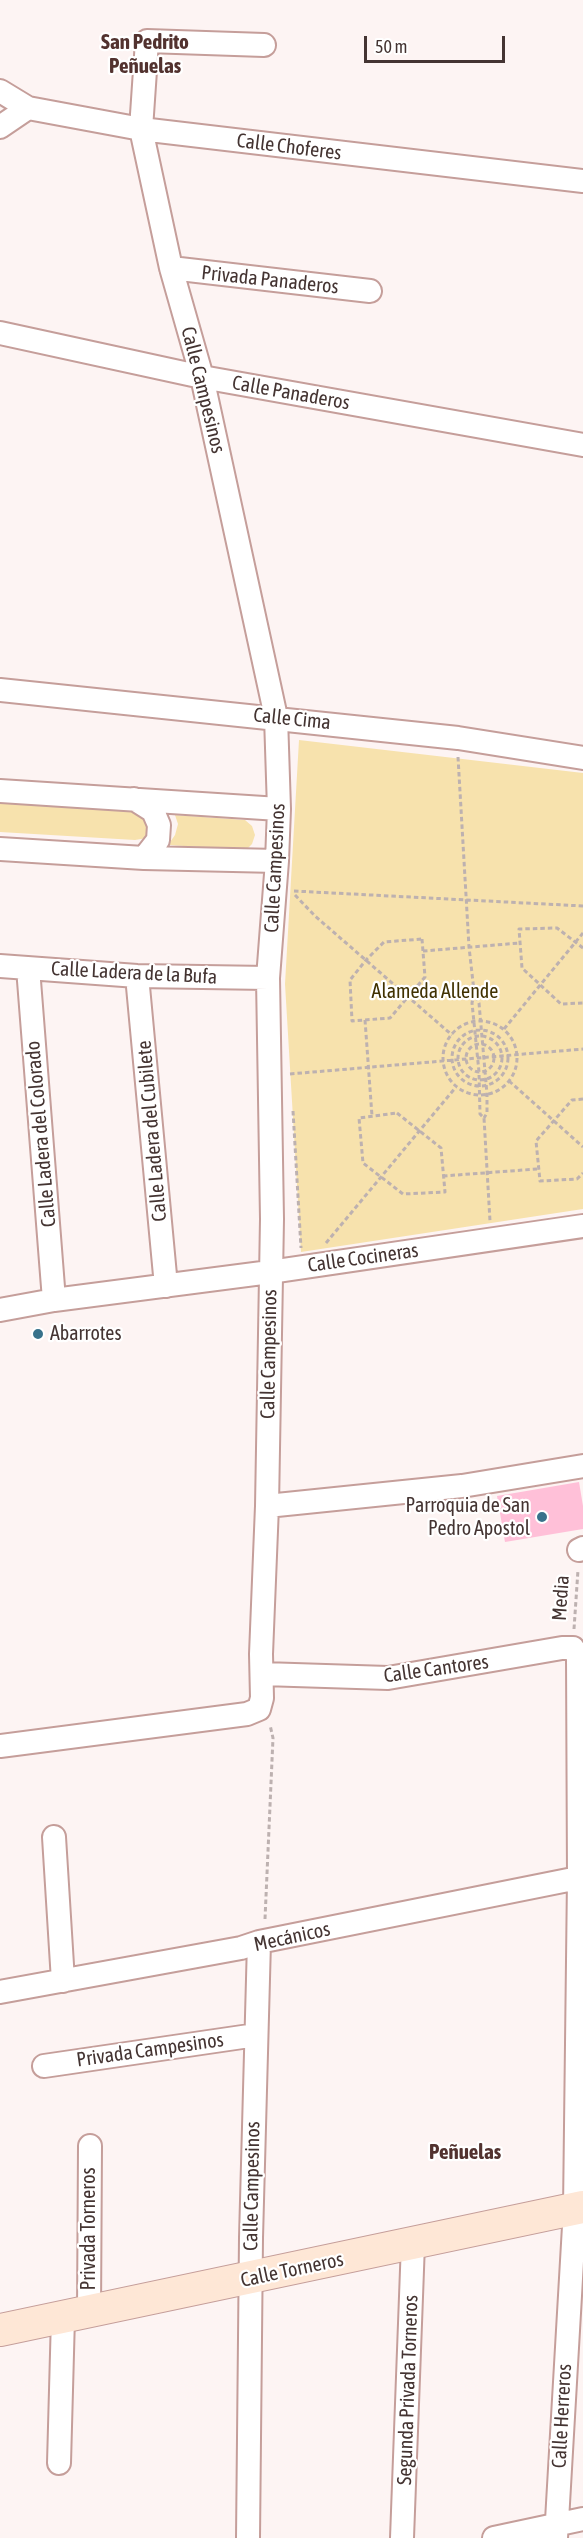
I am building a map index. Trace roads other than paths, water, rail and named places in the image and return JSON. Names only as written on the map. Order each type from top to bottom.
[{"type":"street","name":"Calle Campesinos","points":[[0,1746],[247,1714],[259,1709],[262,1698],[261,1654],[267,1506],[270,1272],[268,978],[279,809],[276,717],[202,376],[171,268],[141,129],[147,41],[264,45]]},
{"type":"street","name":"Calle Choferes","points":[[0,91],[28,108],[141,129],[583,181]]},
{"type":"street","points":[[0,127],[28,108]]},
{"type":"street","name":"Privada Panaderos","points":[[171,268],[370,291]]},
{"type":"street","name":"Calle Panaderos","points":[[0,333],[202,376],[583,445]]},
{"type":"street","name":"Calle Cima","points":[[0,690],[276,717],[458,738],[583,758]]},
{"type":"street","points":[[0,791],[279,809]]},
{"type":"street","points":[[135,799],[153,811],[159,825],[158,840],[144,858]]},
{"type":"street","points":[[0,849],[144,858],[277,861]]},
{"type":"street","name":"Calle Ladera de la Bufa","points":[[0,966],[137,976],[268,978]]},
{"type":"street","name":"Calle Ladera del Colorado","points":[[28,968],[54,1300]]},
{"type":"street","name":"Calle Ladera del Cubilete","points":[[137,976],[166,1286]]},
{"type":"street","name":"Calle Cocineras","points":[[0,1310],[54,1300],[270,1272],[583,1226]]},
{"type":"street","points":[[267,1506],[462,1486],[583,1466]]},
{"type":"street","name":"Calle Cantores","points":[[263,1674],[388,1678],[573,1648]]},
{"type":"street","name":"Calle Herreros","points":[[556,2531],[579,2208],[581,1878],[578,1657],[573,1648]]},
{"type":"street","points":[[54,1837],[63,1981]]},
{"type":"street","name":"Mecánicos","points":[[0,1992],[241,1948],[262,1932],[581,1878]]},
{"type":"street","name":"Calle Campesinos","points":[[248,2538],[255,2035],[262,1932]]},
{"type":"street","name":"Privada Campesinos","points":[[44,2066],[255,2035]]},
{"type":"street","name":"Privada Torneros","points":[[59,2463],[76,2314],[90,2146]]},
{"type":"street","name":"Calle Torneros","points":[[0,2330],[579,2208]]},
{"type":"street","name":"Segunda Privada Torneros","points":[[402,2538],[413,2243]]},
{"type":"street","points":[[494,2538],[556,2531],[583,2519]]},
{"type":"place","name":"Abarrotes","points":[[38,1334]]},
{"type":"place","name":"Parroquia de San Pedro Apostol","points":[[542,1517]]},
{"type":"district","name":"San Pedrito Peñuelas","points":[[145,54]]},
{"type":"district","name":"Peñuelas","points":[[465,2152]]},
{"type":"park label","name":"Alameda Allende","points":[[435,992]]}]
